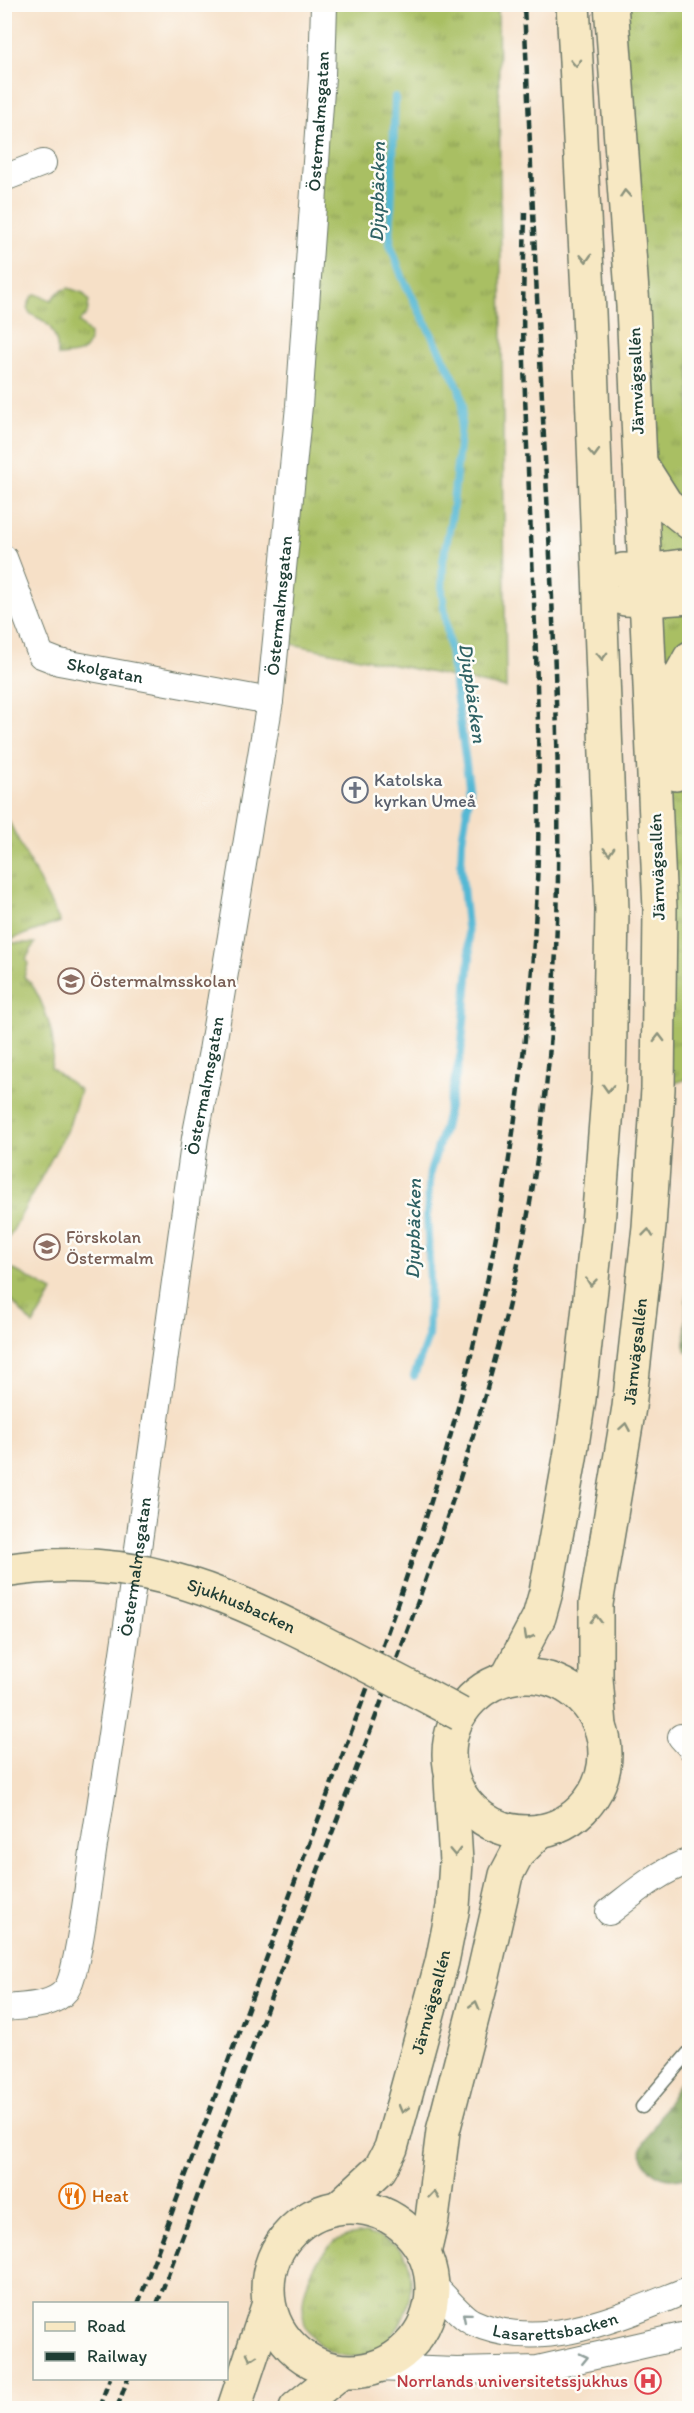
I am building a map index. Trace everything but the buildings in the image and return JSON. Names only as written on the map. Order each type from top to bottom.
[{"type":"main road","points":[[507,1678],[539,1617],[546,1592],[579,1399],[598,1224],[609,1083],[612,910],[573,4]]},
{"type":"main road","name":"Järnvägsallén","points":[[600,1726],[596,1678],[596,1604],[629,1407],[649,1227],[658,1089],[660,909],[633,306],[611,4]]},
{"type":"main road","points":[[639,462],[666,504],[690,523]]},
{"type":"main road","points":[[646,586],[690,565]]},
{"type":"main road","points":[[599,583],[646,586],[690,597]]},
{"type":"main road","points":[[660,909],[677,800],[675,720],[678,680],[690,658]]},
{"type":"main road","name":"Sjukhusbacken","points":[[4,1571],[34,1566],[98,1565],[127,1569],[199,1586],[251,1606],[460,1714]]},
{"type":"main road","points":[[527,1676],[545,1678],[566,1686],[585,1702],[600,1726],[604,1745],[604,1768],[597,1789],[581,1810],[563,1824],[540,1831],[520,1832],[501,1828],[481,1817],[465,1802],[451,1772],[450,1737],[460,1714],[473,1697],[490,1685],[507,1678],[527,1676]]},
{"type":"main road","name":"Järnvägsallén","points":[[339,2207],[380,2169],[391,2148],[442,1962],[453,1907],[456,1862],[451,1772]]},
{"type":"main road","points":[[268,2306],[289,2346],[317,2366],[341,2372],[359,2372],[375,2368],[394,2359],[411,2345],[424,2326],[431,2305],[428,2268],[443,2131],[483,1976],[506,1875],[518,1854],[540,1831]]},
{"type":"main road","points":[[234,2409],[268,2306],[267,2285],[274,2254],[292,2229],[315,2214],[339,2207],[364,2208],[383,2213],[411,2234],[428,2268]]},
{"type":"main road","points":[[296,2409],[341,2372]]},
{"type":"street","name":"Östermalmsgatan","points":[[4,2008],[52,2000],[66,1990],[76,1953],[103,1786],[195,1138],[212,1051],[270,701],[299,406],[322,76],[324,4]]},
{"type":"street","points":[[4,178],[44,163]]},
{"type":"street","name":"Skolgatan","points":[[4,558],[41,655],[59,662],[270,701]]},
{"type":"street","points":[[609,1912],[638,1889],[676,1866],[690,1862]]},
{"type":"street","name":"Lasarettsbacken","points":[[428,2268],[470,2321],[508,2334],[550,2333],[600,2324],[690,2289]]},
{"type":"street","name":"Lasarettsbacken","points":[[375,2368],[457,2371],[538,2369],[682,2336],[690,2338]]},
{"type":"lane","points":[[642,2107],[690,2051]]},
{"type":"green space","points":[[324,5],[498,5],[506,688],[277,641]]},
{"type":"green space","points":[[611,5],[690,5],[690,1078],[658,1089]]},
{"type":"green space","points":[[68,288],[83,293],[89,301],[87,314],[79,322],[90,334],[89,341],[84,350],[80,352],[58,356],[52,331],[46,323],[31,314],[27,308],[31,298],[36,294],[51,300],[59,292]]},
{"type":"green space","points":[[4,812],[60,922],[9,940],[4,936]]},
{"type":"green space","points":[[5,940],[14,943],[35,943],[26,959],[28,964],[24,977],[34,989],[47,1018],[53,1045],[51,1068],[80,1090],[69,1126],[5,1245]]},
{"type":"green space","points":[[689,1216],[689,1353],[685,1350]]},
{"type":"green space","points":[[5,1265],[53,1291],[33,1325],[5,1293]]},
{"type":"green space","points":[[689,2066],[689,2175],[672,2179],[665,2178],[652,2172],[640,2150]]},
{"type":"green space","points":[[367,2233],[393,2244],[405,2255],[411,2280],[410,2294],[401,2322],[384,2344],[365,2355],[339,2355],[323,2347],[310,2334],[305,2323],[304,2294],[315,2265],[333,2243],[347,2236]]},
{"type":"waterway","name":"Djupbäcken","points":[[395,97],[390,244],[403,279],[459,388],[463,405],[452,514],[443,561],[442,593],[470,792],[462,840],[461,867],[470,956],[461,1053],[444,1128],[430,1172],[427,1215],[430,1279],[428,1337],[414,1376]]},
{"type":"railway","points":[[158,2302],[380,1706],[458,1484],[502,1334],[534,1179],[545,1096],[557,930],[558,764],[524,4]]},
{"type":"railway","points":[[139,2302],[361,1705],[415,1552],[462,1392],[499,1221],[524,1049],[536,913],[537,677],[523,344],[525,212]]},
{"type":"railway","points":[[99,2408],[109,2380]]},
{"type":"railway","points":[[117,2408],[127,2380]]},
{"type":"place","name":"Katolska kyrkan Umeå","points":[[355,790]]},
{"type":"place","name":"Östermalmsskolan","points":[[71,981]]},
{"type":"place","name":"Förskolan Östermalm","points":[[47,1247]]},
{"type":"place","name":"Heat","points":[[72,2196]]},
{"type":"place","name":"Norrlands universitetssjukhus","points":[[648,2381]]}]
